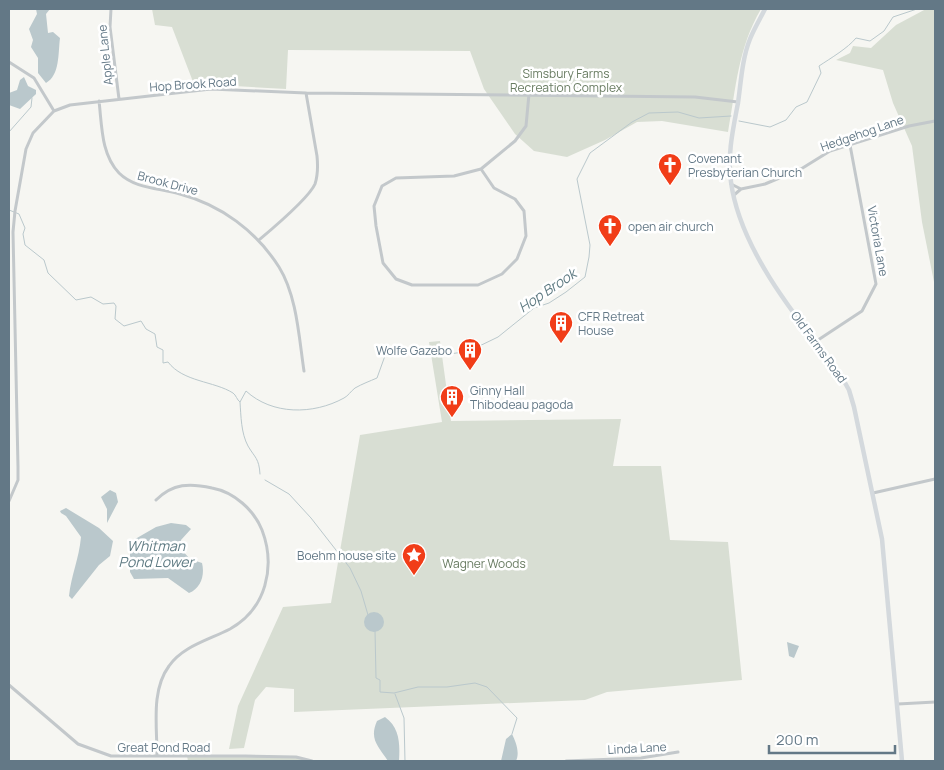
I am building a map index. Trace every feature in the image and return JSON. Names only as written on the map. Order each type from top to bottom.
[{"type":"street","name":"Apple Lane","points":[[111,9],[110,27],[119,99]]},
{"type":"street","name":"Old Farms Road","points":[[766,9],[750,39],[731,144],[731,184],[738,214],[768,274],[815,342],[840,372],[849,390],[882,540],[902,761]]},
{"type":"street","points":[[9,62],[34,78],[54,111]]},
{"type":"street","name":"Hop Brook Road","points":[[9,501],[18,480],[15,213],[26,149],[32,133],[54,111],[70,105],[211,89],[306,93],[695,97],[738,102]]},
{"type":"street","points":[[259,240],[312,190],[315,184],[318,156],[306,93]]},
{"type":"street","points":[[481,169],[494,188],[515,199],[524,212],[526,236],[517,259],[502,274],[478,285],[412,285],[396,279],[383,263],[376,226],[374,206],[382,186],[396,178],[454,176],[481,169],[510,145],[526,126],[529,94]]},
{"type":"street","name":"Brook Drive","points":[[100,101],[104,144],[112,163],[125,179],[140,185],[180,194],[204,202],[226,214],[259,240],[280,268],[290,295],[304,371]]},
{"type":"street","name":"Hedgehog Lane","points":[[733,195],[741,189],[780,179],[801,169],[830,151],[935,120]]},
{"type":"street","name":"Victoria Lane","points":[[815,342],[862,311],[876,284],[850,145]]},
{"type":"street","points":[[731,184],[741,189]]},
{"type":"street","points":[[873,493],[935,479]]},
{"type":"street","points":[[156,500],[166,490],[179,485],[198,485],[225,490],[248,508],[260,524],[268,544],[269,562],[266,588],[248,615],[235,626],[181,653],[169,665],[162,676],[157,691],[157,755]]},
{"type":"street","name":"Great Pond Road","points":[[9,685],[78,744],[111,756],[296,757],[312,761]]},
{"type":"street","points":[[898,704],[935,702]]},
{"type":"street","name":"Linda Lane","points":[[566,761],[641,758],[678,752]]},
{"type":"green space","name":"Simsbury Farms Recreation Complex","points":[[152,9],[761,9],[747,38],[736,84],[728,132],[662,121],[637,122],[605,140],[567,157],[534,151],[515,134],[484,89],[470,51],[288,50],[286,89],[217,85],[195,87],[172,27],[155,25]]},
{"type":"green space","points":[[926,9],[935,9],[935,287],[922,222],[912,146],[893,103],[883,70],[836,60],[850,53],[853,46],[871,48],[896,25]]},
{"type":"green space","name":"Wagner Woods","points":[[440,341],[451,421],[621,419],[613,466],[661,466],[670,540],[728,542],[742,680],[607,692],[585,700],[294,712],[294,689],[266,687],[255,700],[244,748],[229,749],[238,706],[283,607],[331,603],[360,435],[442,422],[429,342]]},
{"type":"green space","points":[[187,756],[296,757],[312,761],[188,761]]},
{"type":"water","points":[[36,9],[50,9],[46,14],[48,33],[53,32],[60,38],[56,69],[54,75],[46,83],[38,73],[38,58],[31,47],[33,40],[29,29],[37,14]]},
{"type":"water","points":[[24,77],[28,86],[36,90],[36,94],[20,109],[9,105],[9,93],[17,90],[20,80]]},
{"type":"water","points":[[110,490],[116,493],[118,502],[107,523],[107,509],[101,497]]},
{"type":"water","points":[[66,508],[99,528],[113,541],[110,556],[99,565],[72,599],[69,596],[70,589],[81,537],[66,516],[61,513],[60,511]]},
{"type":"water","name":"Whitman Pond Lower","points":[[171,523],[186,525],[191,529],[181,540],[180,548],[190,559],[202,563],[201,581],[197,588],[189,593],[168,578],[134,579],[130,572],[130,542],[156,527]]},
{"type":"water","points":[[374,612],[381,615],[384,622],[381,629],[374,632],[367,629],[364,622],[367,615]]},
{"type":"water","points":[[787,642],[799,646],[794,658],[789,656]]},
{"type":"water","points":[[385,717],[394,726],[398,737],[399,761],[388,761],[374,738],[377,721]]},
{"type":"water","points":[[512,734],[518,751],[516,761],[501,761],[506,739]]},
{"type":"waterway","name":"Hop Brook","points":[[739,121],[770,127],[786,120],[796,107],[807,102],[821,73],[819,66],[844,49],[856,38],[870,41],[884,31],[893,17],[917,9]]},
{"type":"waterway","name":"Hop Brook","points":[[9,132],[31,107],[32,98]]},
{"type":"waterway","name":"Hop Brook","points":[[9,210],[19,214],[25,228],[23,234],[25,245],[44,260],[48,273],[76,300],[91,297],[103,304],[114,303],[116,306],[115,319],[124,326],[141,321],[146,329],[155,334],[157,347],[163,350],[163,363],[168,362],[182,374],[225,389],[234,394],[240,402],[246,391],[268,405],[293,410],[306,410],[332,404],[345,397],[355,388],[377,378],[386,353],[407,350],[450,354],[469,351],[498,337],[534,308],[549,303],[585,277],[590,245],[577,179],[590,153],[632,122],[649,113],[678,112],[699,118],[731,116]]},
{"type":"waterway","points":[[240,402],[244,436],[258,461],[260,474]]},
{"type":"waterway","points":[[265,480],[289,494],[311,518],[350,568],[361,591],[368,615]]},
{"type":"waterway","points":[[375,630],[376,678],[380,680],[380,692],[394,693],[418,687],[447,687],[475,683],[487,687],[517,718],[512,734]]},
{"type":"waterway","points":[[395,694],[404,718],[405,761]]},
{"type":"place","name":"Covenant Presbyterian Church","points":[[670,186]]},
{"type":"place","name":"open air church","points":[[610,247]]},
{"type":"place","name":"CFR Retreat House","points":[[561,344]]},
{"type":"place","name":"Wolfe Gazebo","points":[[470,371]]},
{"type":"place","name":"Ginny Hall Thibodeau pagoda","points":[[452,418]]},
{"type":"place","name":"Boehm house site","points":[[414,576]]}]
